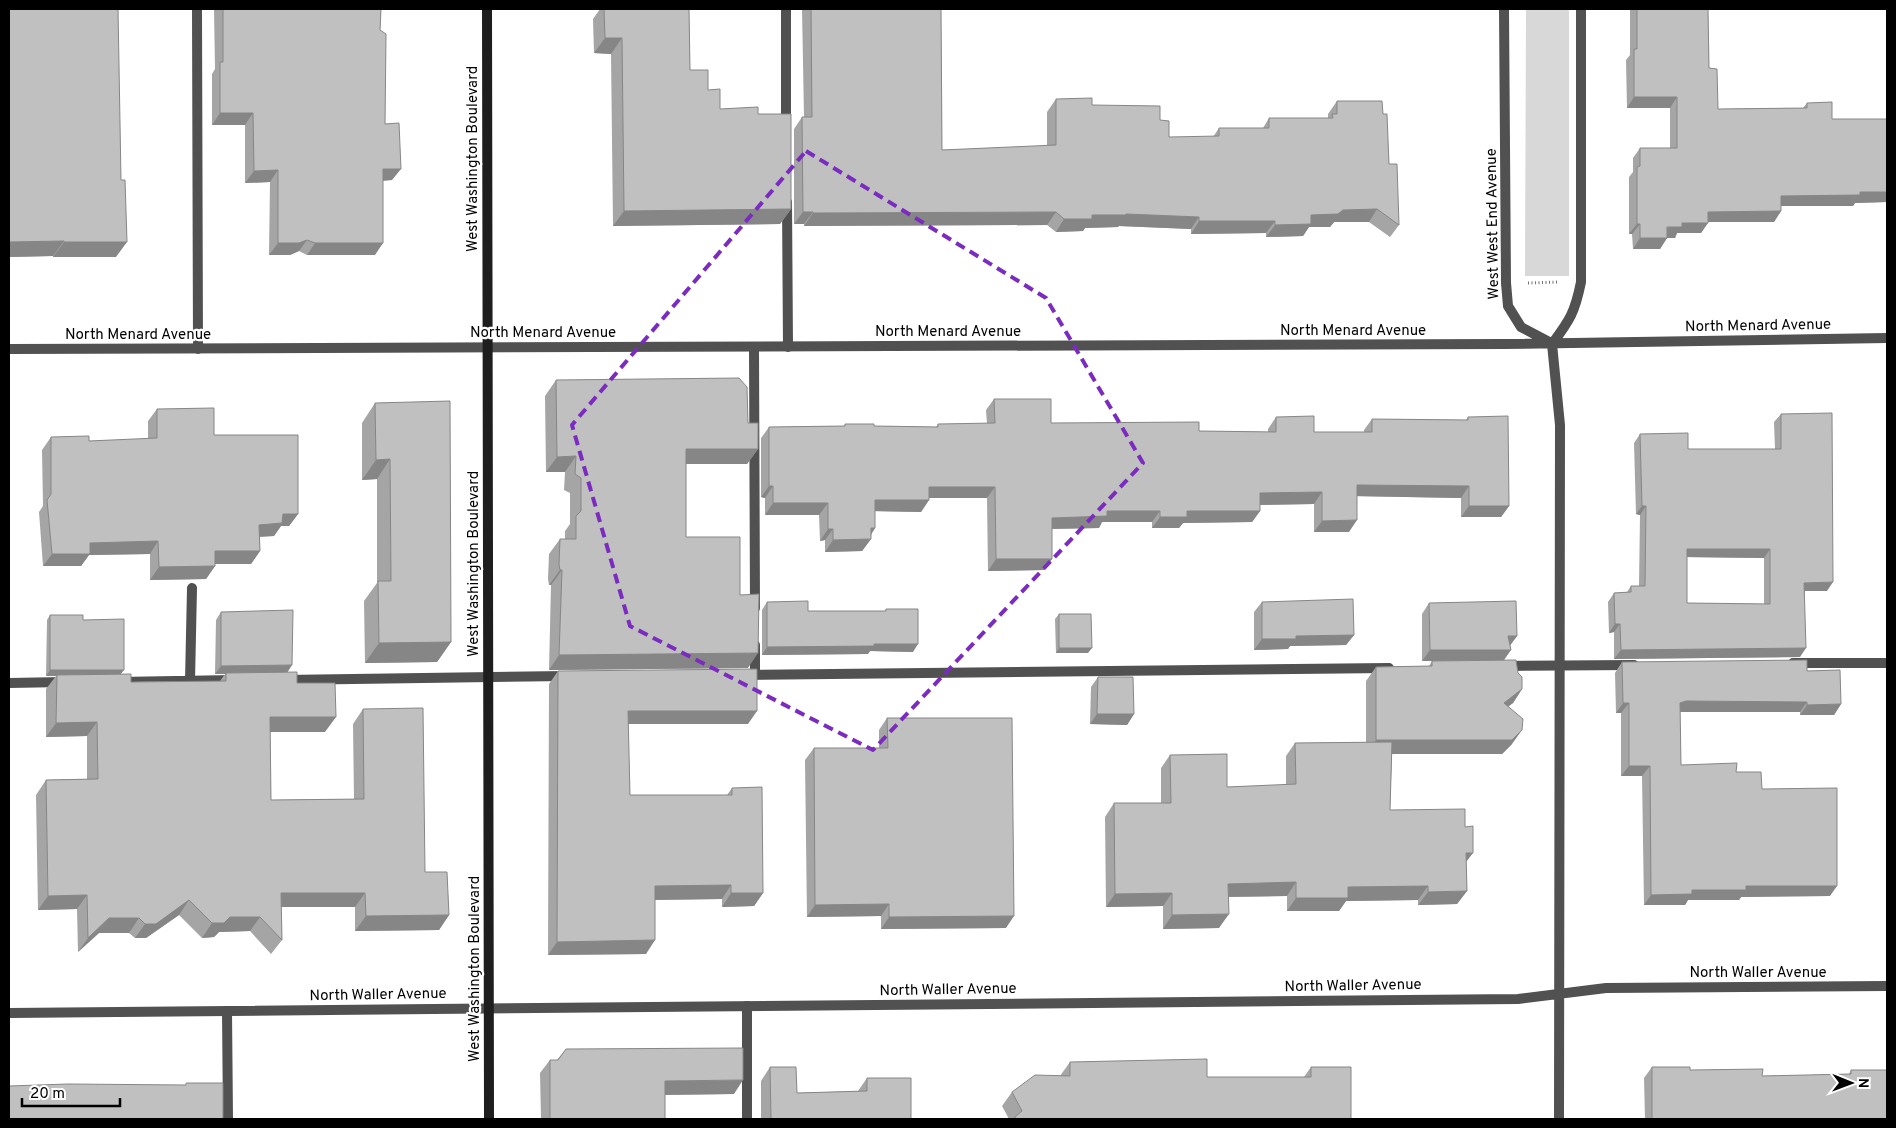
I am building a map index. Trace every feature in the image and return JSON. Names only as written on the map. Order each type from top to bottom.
[{"type":"street","points":[[197,9],[198,348]]},
{"type":"street","name":"West Washington Boulevard","points":[[487,9],[489,1119]]},
{"type":"street","points":[[786,9],[786,138]]},
{"type":"street","name":"West West End Avenue","points":[[1504,9],[1506,283],[1508,306],[1521,327],[1552,344]]},
{"type":"street","points":[[1559,1119],[1560,425],[1552,344],[1576,308],[1581,282],[1581,9]]},
{"type":"street","points":[[787,188],[788,347]]},
{"type":"street","name":"North Menard Avenue","points":[[9,349],[1552,344],[1887,338]]},
{"type":"street","points":[[754,346],[755,615]]},
{"type":"street","points":[[190,681],[192,588]]},
{"type":"street","points":[[755,635],[755,675]]},
{"type":"street","points":[[1781,664],[1887,663]]},
{"type":"street","points":[[1491,666],[1646,665]]},
{"type":"street","points":[[736,675],[1401,668]]},
{"type":"street","points":[[268,680],[572,676]]},
{"type":"street","points":[[104,682],[248,680]]},
{"type":"street","points":[[9,683],[75,682]]},
{"type":"street","name":"North Waller Avenue","points":[[9,1013],[1518,998],[1606,988],[1887,986]]},
{"type":"street","points":[[747,1006],[747,1119]]},
{"type":"street","points":[[227,1011],[228,1119]]},
{"type":"path","points":[[1525,282],[1568,282]]},
{"type":"highlighted area","points":[[806,151],[1046,298],[1143,463],[873,750],[630,626],[572,425]]},
{"type":"shaded area","points":[[1526,9],[1569,9],[1569,276],[1525,276]]},
{"type":"building","points":[[9,9],[118,9],[121,180],[125,180],[127,242],[9,242]]},
{"type":"building","points":[[223,9],[381,9],[380,30],[386,34],[385,124],[399,123],[401,169],[383,169],[383,243],[315,243],[307,240],[299,243],[278,243],[278,170],[254,171],[253,113],[220,113],[220,62],[223,62]]},
{"type":"building","points":[[604,9],[689,9],[690,70],[708,70],[708,90],[720,89],[720,109],[758,107],[758,114],[791,114],[791,209],[624,211],[622,38],[605,38]]},
{"type":"building","points":[[811,9],[941,9],[942,150],[1056,145],[1056,99],[1092,98],[1092,105],[1160,106],[1160,120],[1169,121],[1169,137],[1219,136],[1219,128],[1269,128],[1269,118],[1333,118],[1332,114],[1337,114],[1337,101],[1382,101],[1383,114],[1387,114],[1389,164],[1397,164],[1399,225],[1377,209],[1343,210],[1338,214],[1311,215],[1311,224],[1275,225],[1275,221],[1199,221],[1199,217],[1126,214],[1092,215],[1092,219],[1064,219],[1056,212],[803,212],[802,117],[812,117]]},
{"type":"building","points":[[1637,9],[1708,9],[1709,68],[1717,69],[1718,109],[1807,108],[1807,103],[1832,102],[1832,119],[1887,119],[1887,192],[1860,192],[1860,195],[1781,196],[1781,211],[1708,212],[1708,223],[1682,223],[1682,227],[1667,227],[1667,238],[1640,238],[1640,224],[1637,224],[1637,167],[1640,166],[1640,148],[1677,148],[1677,97],[1634,97],[1634,49],[1637,49]]},
{"type":"building","points":[[739,378],[747,387],[748,423],[758,423],[758,449],[686,449],[686,537],[740,537],[740,595],[759,594],[758,653],[559,655],[562,570],[560,570],[559,564],[560,539],[576,539],[576,516],[581,511],[581,478],[575,474],[576,456],[557,457],[556,380]]},
{"type":"building","points":[[994,399],[1051,399],[1051,423],[1199,422],[1199,431],[1276,432],[1276,417],[1314,416],[1314,432],[1372,432],[1372,419],[1468,420],[1468,417],[1508,416],[1509,506],[1469,506],[1469,486],[1357,485],[1357,520],[1322,521],[1322,492],[1260,493],[1260,511],[1187,511],[1187,517],[1160,517],[1160,511],[1107,511],[1107,516],[1052,518],[1052,559],[996,559],[995,487],[929,487],[929,500],[875,500],[875,528],[871,528],[871,539],[833,540],[833,529],[828,529],[828,503],[773,503],[773,486],[769,486],[769,427],[874,424],[874,426],[938,427],[938,424],[995,423]]},
{"type":"building","points":[[450,401],[451,642],[379,643],[378,581],[391,581],[390,459],[376,460],[375,403]]},
{"type":"building","points":[[214,408],[214,435],[298,435],[298,514],[283,514],[282,523],[259,525],[260,551],[215,551],[215,566],[159,567],[158,541],[90,543],[90,554],[52,554],[47,500],[51,494],[51,437],[89,436],[89,441],[157,438],[157,409]]},
{"type":"building","points":[[1832,413],[1833,582],[1804,583],[1806,648],[1621,650],[1620,624],[1615,624],[1614,593],[1631,592],[1631,586],[1645,586],[1646,506],[1642,506],[1640,434],[1688,433],[1688,449],[1781,449],[1781,414]],"holes":[[[1687,549],[1770,549],[1770,604],[1687,603]]]},
{"type":"building","points":[[1353,599],[1354,635],[1296,636],[1296,639],[1262,639],[1262,602]]},
{"type":"building","points":[[808,601],[808,611],[918,609],[918,644],[767,647],[767,602]]},
{"type":"building","points":[[1516,601],[1517,636],[1508,636],[1511,650],[1430,650],[1429,603]]},
{"type":"building","points":[[293,610],[292,665],[221,666],[221,612]]},
{"type":"building","points":[[1059,614],[1091,614],[1092,648],[1059,648]]},
{"type":"building","points":[[50,615],[83,615],[83,620],[124,619],[124,670],[50,670]]},
{"type":"building","points":[[1516,660],[1518,673],[1522,677],[1522,689],[1504,703],[1523,719],[1522,730],[1512,740],[1376,740],[1376,667],[1432,666],[1432,661]]},
{"type":"building","points":[[1807,660],[1807,671],[1840,670],[1841,704],[1807,705],[1807,702],[1686,701],[1680,703],[1681,765],[1737,763],[1736,772],[1761,772],[1762,789],[1837,788],[1837,886],[1746,886],[1746,890],[1692,890],[1692,894],[1651,895],[1650,766],[1629,766],[1629,703],[1623,703],[1622,662]]},
{"type":"building","points":[[757,669],[757,711],[628,711],[630,795],[732,795],[732,788],[762,787],[763,893],[731,893],[731,885],[655,886],[655,940],[557,942],[558,671]]},
{"type":"building","points":[[297,672],[297,683],[335,683],[336,717],[270,717],[271,800],[364,799],[363,709],[423,708],[425,872],[447,872],[449,915],[366,916],[365,893],[281,893],[282,940],[260,917],[230,917],[224,923],[212,923],[189,900],[156,924],[145,924],[139,918],[109,918],[88,938],[87,895],[48,896],[46,780],[98,779],[97,722],[56,723],[57,675],[131,674],[131,682],[226,681],[226,673]]},
{"type":"building","points":[[1098,677],[1133,677],[1134,714],[1097,714]]},
{"type":"building","points":[[887,718],[1012,718],[1014,916],[889,917],[889,904],[815,905],[814,748],[888,748]]},
{"type":"building","points":[[1392,742],[1390,810],[1465,809],[1465,827],[1473,826],[1473,853],[1466,853],[1467,891],[1428,892],[1428,886],[1348,887],[1348,898],[1296,898],[1296,882],[1228,884],[1229,914],[1172,915],[1172,893],[1115,894],[1114,803],[1171,803],[1170,755],[1227,754],[1227,787],[1296,784],[1295,743]]},
{"type":"building","points":[[743,1048],[743,1080],[665,1081],[665,1119],[550,1119],[550,1060],[558,1060],[566,1049]]},
{"type":"building","points":[[1207,1059],[1207,1077],[1311,1077],[1311,1067],[1351,1067],[1351,1119],[1015,1119],[1022,1111],[1012,1092],[1035,1075],[1070,1076],[1070,1062]]},
{"type":"building","points":[[770,1067],[796,1067],[797,1093],[867,1091],[867,1078],[911,1078],[911,1119],[771,1119]]},
{"type":"building","points":[[1652,1067],[1690,1067],[1690,1070],[1763,1069],[1762,1076],[1851,1074],[1851,1070],[1887,1070],[1887,1119],[1652,1119]]},
{"type":"building","points":[[186,1083],[223,1083],[223,1119],[9,1119],[9,1086],[68,1084],[186,1085]]}]
